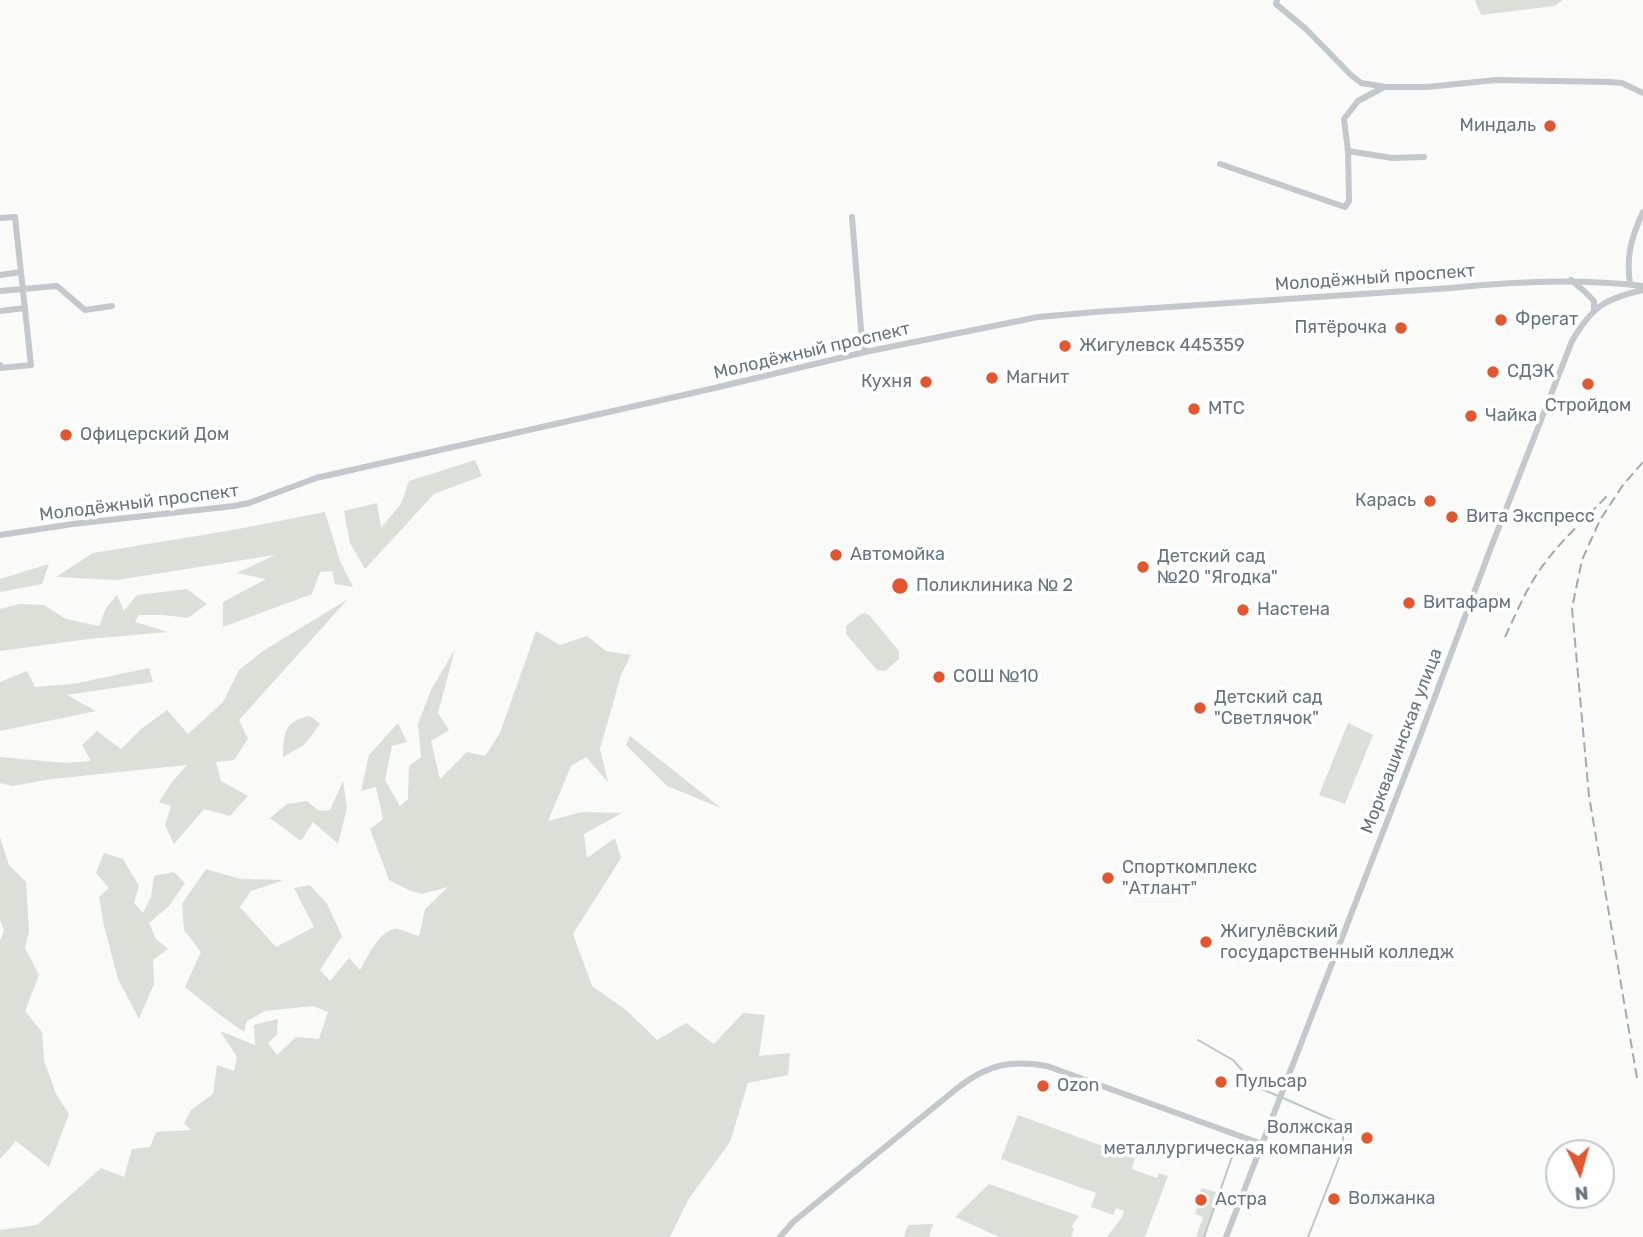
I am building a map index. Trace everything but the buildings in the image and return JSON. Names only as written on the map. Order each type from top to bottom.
[{"type":"street","points":[[1277,0],[1276,4],[1361,83],[1427,87],[1496,80],[1541,80],[1622,83],[1643,93]]},
{"type":"street","points":[[1220,164],[1345,207],[1349,201],[1348,150],[1344,119],[1358,101],[1386,86]]},
{"type":"street","points":[[1348,150],[1392,158],[1424,157]]},
{"type":"street","points":[[1630,284],[1629,249],[1643,212]]},
{"type":"street","points":[[0,218],[15,217],[31,365],[0,368],[0,365]]},
{"type":"street","points":[[852,217],[865,352]]},
{"type":"street","points":[[0,275],[21,272]]},
{"type":"street","points":[[1570,280],[1594,301],[1594,310]]},
{"type":"street","name":"Молодёжный проспект","points":[[0,535],[249,503],[316,478],[865,352],[1055,315],[1506,282],[1570,280],[1630,284],[1643,288]]},
{"type":"street","points":[[0,291],[57,286],[85,310],[112,306]]},
{"type":"street","name":"Морквашинская улица","points":[[1226,1237],[1562,365],[1576,334],[1594,310],[1620,296],[1643,288]]},
{"type":"street","points":[[0,311],[25,308]]},
{"type":"street","points":[[780,1237],[793,1222],[976,1074],[1001,1065],[1030,1063],[1046,1066],[1262,1144]]},
{"type":"shaded area","points":[[1475,0],[1563,0],[1554,6],[1481,15]]},
{"type":"shaded area","points":[[475,460],[482,476],[434,494],[365,569],[350,543],[344,511],[377,503],[381,528],[401,504],[409,481]]},
{"type":"shaded area","points":[[325,512],[340,561],[353,587],[335,584],[332,571],[320,572],[312,594],[223,627],[223,602],[266,579],[237,573],[275,555],[117,580],[56,577],[93,553]]},
{"type":"shaded area","points":[[49,564],[42,584],[0,592],[0,579]]},
{"type":"shaded area","points":[[187,589],[207,604],[188,618],[139,615],[135,622],[168,632],[0,651],[0,609],[20,604],[44,605],[66,619],[99,626],[106,608],[117,595],[124,611],[137,595]]},
{"type":"shaded area","points":[[348,599],[239,720],[248,739],[234,760],[216,762],[221,781],[248,796],[230,816],[204,809],[174,844],[165,825],[171,806],[159,802],[187,765],[52,779],[12,786],[0,783],[0,757],[66,763],[91,761],[82,745],[97,731],[121,749],[141,729],[167,710],[188,734],[223,702],[239,670],[263,651]]},
{"type":"shaded area","points":[[865,613],[899,651],[899,659],[885,671],[877,670],[846,634],[846,626]]},
{"type":"shaded area","points":[[536,631],[560,645],[587,636],[606,651],[631,655],[621,675],[600,749],[608,782],[586,757],[571,766],[548,821],[582,812],[622,813],[584,834],[587,858],[615,838],[621,858],[573,934],[592,986],[626,1010],[657,1040],[686,1023],[714,1044],[743,1013],[765,1015],[759,1056],[790,1053],[788,1075],[748,1083],[730,1142],[688,1200],[670,1237],[0,1237],[0,1230],[37,1225],[101,1168],[124,1177],[132,1149],[150,1147],[156,1132],[191,1130],[184,1123],[191,1110],[213,1094],[217,1065],[234,1071],[237,1057],[220,1031],[255,1045],[254,1025],[278,1019],[277,1035],[268,1043],[277,1055],[296,1037],[319,1039],[328,1012],[313,1006],[265,1011],[247,1021],[244,1032],[185,987],[201,952],[184,930],[182,904],[206,869],[240,879],[284,880],[251,891],[240,907],[276,947],[314,927],[294,888],[310,885],[327,904],[342,936],[320,970],[330,981],[349,958],[360,970],[379,939],[391,930],[397,929],[419,936],[425,909],[448,887],[422,894],[389,880],[370,829],[383,819],[376,787],[361,791],[369,755],[398,723],[407,742],[392,746],[385,780],[400,806],[408,799],[409,766],[421,757],[418,724],[431,690],[455,649],[438,713],[449,730],[431,741],[440,779],[467,752],[485,756],[500,733]]},
{"type":"shaded area","points":[[149,668],[153,682],[67,695],[96,711],[0,731],[0,682],[27,671],[35,687],[73,684]]},
{"type":"shaded area","points":[[310,716],[320,724],[304,745],[283,757],[287,729],[295,721]]},
{"type":"shaded area","points":[[1348,723],[1373,735],[1345,804],[1319,795]]},
{"type":"shaded area","points":[[630,736],[721,808],[667,786],[626,745]]},
{"type":"shaded area","points":[[343,781],[347,808],[338,844],[313,822],[301,841],[270,818],[287,804],[307,801],[319,811],[330,810]]},
{"type":"shaded area","points":[[0,837],[9,865],[26,882],[29,931],[25,948],[39,975],[25,1011],[42,1032],[44,1060],[56,1094],[69,1114],[49,1167],[16,1141],[0,1159],[0,941],[4,930],[0,920]]},
{"type":"shaded area","points":[[104,853],[123,859],[139,886],[134,903],[143,913],[151,897],[154,876],[174,872],[185,883],[169,906],[149,923],[156,939],[168,949],[153,960],[154,984],[139,1019],[118,979],[104,926],[99,897],[109,888],[96,873]]},
{"type":"shaded area","points":[[1018,1115],[1135,1158],[1132,1169],[1157,1178],[1159,1173],[1168,1176],[1145,1237],[1107,1237],[1124,1211],[1116,1208],[1113,1215],[1091,1207],[1096,1193],[1001,1159]]},
{"type":"shaded area","points":[[989,1184],[1079,1216],[1071,1227],[1074,1228],[1071,1237],[999,1237],[955,1217]]},
{"type":"shaded area","points":[[1202,1188],[1219,1193],[1204,1237],[1196,1237],[1203,1217],[1195,1214],[1198,1205],[1203,1206],[1206,1198],[1198,1195]]},
{"type":"shaded area","points":[[933,1224],[929,1237],[904,1237],[908,1225]]},
{"type":"waterway","points":[[1198,1040],[1233,1060],[1257,1087],[1278,1096]]},
{"type":"waterway","points":[[1283,1098],[1340,1123],[1343,1127],[1343,1148],[1308,1237]]},
{"type":"waterway","points":[[1204,1237],[1233,1154]]},
{"type":"railway","points":[[1637,1078],[1589,796],[1572,608],[1582,560],[1600,520],[1623,485],[1643,462]]},
{"type":"railway","points":[[1505,637],[1544,563],[1607,496]]},
{"type":"place","name":"Миндаль","points":[[1550,126]]},
{"type":"place","name":"Фрегат","points":[[1501,320]]},
{"type":"place","name":"Пятёрочка","points":[[1401,328]]},
{"type":"place","name":"Жигулевск 445359","points":[[1065,346]]},
{"type":"place","name":"СДЭК","points":[[1493,372]]},
{"type":"place","name":"Магнит","points":[[992,378]]},
{"type":"place","name":"Кухня","points":[[926,382]]},
{"type":"place","name":"Стройдом","points":[[1588,384]]},
{"type":"place","name":"МТС","points":[[1194,409]]},
{"type":"place","name":"Чайка","points":[[1471,416]]},
{"type":"place","name":"Офицерский Дом","points":[[66,435]]},
{"type":"place","name":"Карась","points":[[1430,501]]},
{"type":"place","name":"Вита Экспресс","points":[[1452,517]]},
{"type":"place","name":"Автомойка","points":[[836,555]]},
{"type":"place","name":"Детский сад №20 \"Ягодка\"","points":[[1143,567]]},
{"type":"place","name":"Поликлиника № 2","points":[[900,586]]},
{"type":"place","name":"Витафарм","points":[[1409,603]]},
{"type":"place","name":"Настена","points":[[1243,610]]},
{"type":"place","name":"СОШ №10","points":[[939,677]]},
{"type":"place","name":"Детский сад \"Светлячок\"","points":[[1200,708]]},
{"type":"place","name":"Спорткомплекс \"Атлант\"","points":[[1108,878]]},
{"type":"place","name":"Жигулёвский государственный колледж","points":[[1206,942]]},
{"type":"place","name":"Пульсар","points":[[1221,1082]]},
{"type":"place","name":"Ozon","points":[[1043,1086]]},
{"type":"place","name":"Волжская металлургическая компания","points":[[1367,1138]]},
{"type":"place","name":"Волжанка","points":[[1334,1199]]},
{"type":"place","name":"Астра","points":[[1201,1200]]}]
